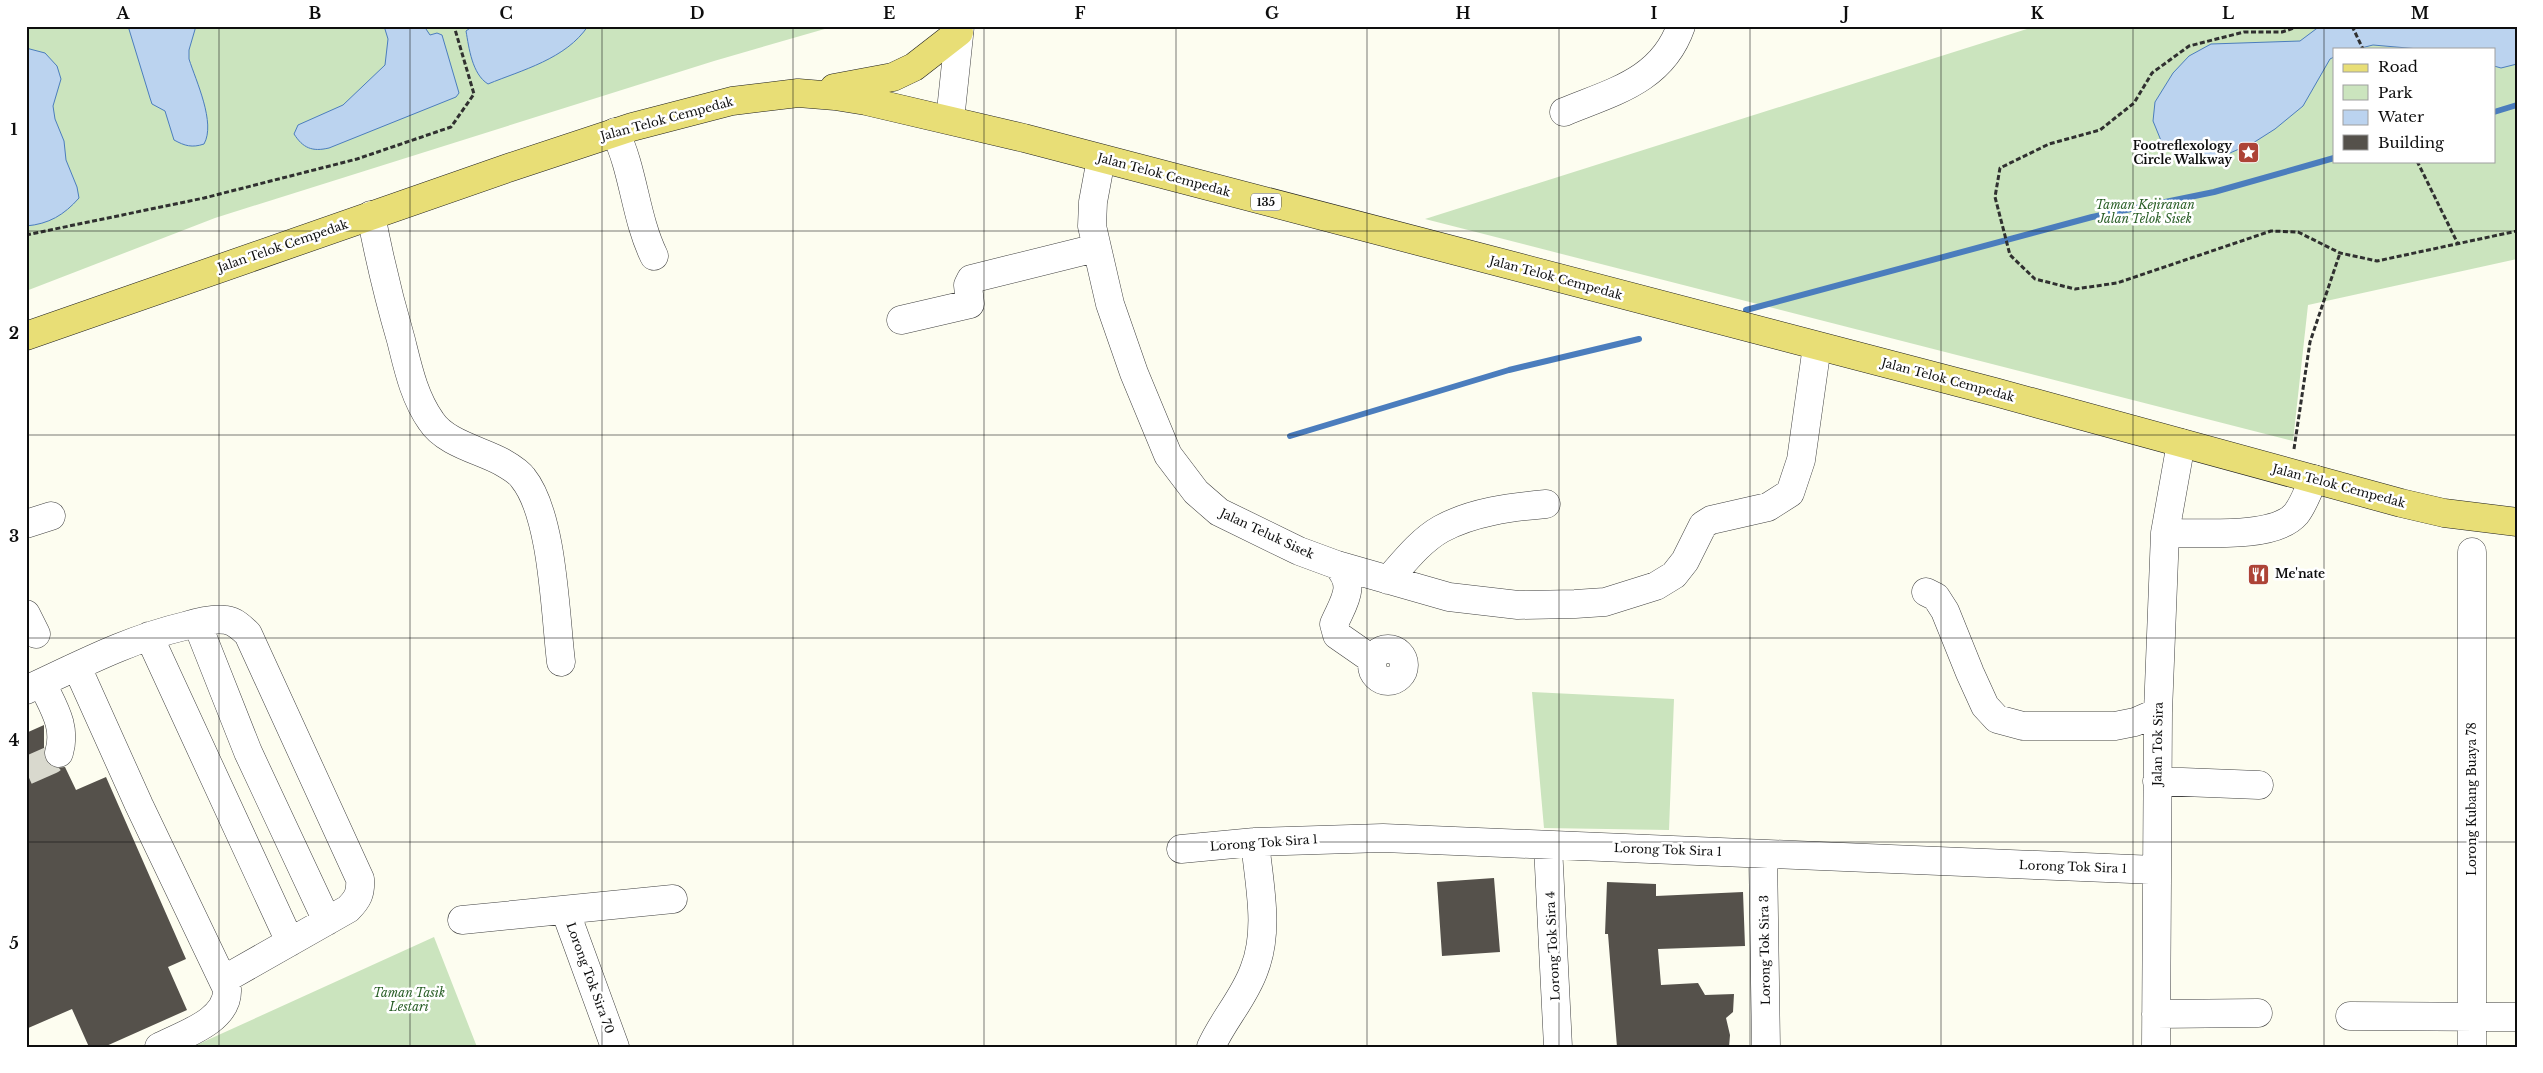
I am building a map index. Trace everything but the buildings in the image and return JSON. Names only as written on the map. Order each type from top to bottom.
[{"type":"main road","points":[[798,94],[893,77],[914,68],[960,29]]},
{"type":"main road","name":"Jalan Telok Cempedak","points":[[26,336],[615,132],[732,101],[798,94],[866,101],[950,120],[1817,346],[2410,505],[2474,517],[2517,522]]},
{"type":"street","points":[[1564,112],[1648,74],[1666,58],[1676,41],[1681,26]]},
{"type":"street","points":[[950,120],[960,29]]},
{"type":"street","points":[[615,132],[626,160],[645,233],[654,256]]},
{"type":"street","name":"Jalan Teluk Sisek","points":[[1101,159],[1093,202],[1092,226],[1096,248],[1110,304],[1134,373],[1156,431],[1179,472],[1196,492],[1219,512],[1299,551],[1337,565],[1449,597],[1518,605],[1605,602],[1656,586],[1674,575],[1685,561],[1702,525],[1711,520],[1768,507],[1790,493],[1801,460],[1817,346]]},
{"type":"street","points":[[371,215],[394,316],[412,381],[421,405],[432,424],[446,435],[502,462],[523,477],[536,501],[544,530],[561,662]]},
{"type":"street","points":[[901,320],[970,304],[968,284],[971,279],[1096,248]]},
{"type":"street","name":"Jalan Tok Sira","points":[[2156,1047],[2158,712],[2165,533],[2181,443]]},
{"type":"street","points":[[2165,533],[2244,532],[2266,529],[2284,523],[2295,514],[2302,476]]},
{"type":"street","points":[[1388,580],[1417,548],[1441,529],[1484,514],[1546,504]]},
{"type":"street","name":"Lorong Kubang Buaya 78","points":[[2472,552],[2472,1047]]},
{"type":"street","points":[[1337,565],[1346,574],[1349,582],[1334,624],[1334,630],[1337,635],[1373,660]]},
{"type":"street","points":[[1926,592],[1936,597],[1945,611],[1985,706],[1997,720],[2023,726],[2115,726],[2135,722],[2158,712]]},
{"type":"street","points":[[59,753],[63,735],[61,725],[34,686],[149,636],[197,623],[228,620],[240,626],[248,634],[360,879],[361,890],[358,899],[348,909],[223,980]]},
{"type":"street","points":[[197,623],[248,752],[327,921]]},
{"type":"street","points":[[149,636],[290,942]]},
{"type":"street","points":[[77,667],[139,805],[223,980],[227,997],[224,1005],[209,1022],[158,1047]]},
{"type":"street","points":[[2157,781],[2259,785]]},
{"type":"street","name":"Lorong Tok Sira 1","points":[[1181,849],[1255,842],[1383,838],[2156,870]]},
{"type":"street","points":[[1211,1047],[1254,971],[1262,945],[1262,912],[1255,842]]},
{"type":"street","name":"Lorong Tok Sira 4","points":[[1548,846],[1558,1047]]},
{"type":"street","name":"Lorong Tok Sira 3","points":[[1764,854],[1766,1047]]},
{"type":"street","points":[[462,920],[673,899]]},
{"type":"street","name":"Lorong Tok Sira 70","points":[[565,910],[615,1047]]},
{"type":"street","points":[[2156,1014],[2258,1013]]},
{"type":"street","points":[[2350,1016],[2517,1017]]},
{"type":"path","points":[[26,235],[204,198],[357,159],[452,127],[474,94],[454,26]]},
{"type":"path","points":[[2300,26],[2282,32],[2244,32],[2189,46],[2152,73],[2134,103],[2100,130],[2049,144],[2000,168],[1995,197],[2002,232],[2010,255],[2035,279],[2075,289],[2117,283],[2271,230],[2298,232],[2340,253],[2377,261],[2517,232]]},
{"type":"path","points":[[2352,26],[2363,48]]},
{"type":"path","points":[[2417,162],[2458,244]]},
{"type":"path","points":[[2302,476],[2310,342],[2340,253]]},
{"type":"green space","points":[[26,26],[835,26],[714,61],[215,218],[26,291]]},
{"type":"green space","name":"Taman Kejiranan Jalan Telok Sisek","points":[[2036,26],[2517,26],[2517,259],[2308,305],[2293,441],[1425,219]]},
{"type":"green space","points":[[1532,692],[1674,699],[1669,830],[1544,828]]},
{"type":"green space","name":"Taman Tasik Lestari","points":[[434,937],[477,1047],[192,1047]]},
{"type":"water","points":[[128,26],[196,26],[189,50],[189,59],[204,102],[208,125],[204,144],[189,146],[174,140],[165,111],[152,104]]},
{"type":"water","points":[[384,26],[424,26],[430,35],[437,33],[442,35],[459,93],[456,97],[329,148],[308,148],[294,134],[298,125],[343,105],[385,65],[388,39]]},
{"type":"water","points":[[473,26],[588,26],[568,47],[556,55],[488,84],[478,74],[470,53],[466,31]]},
{"type":"water","points":[[2320,26],[2517,26],[2517,64],[2501,68],[2496,67],[2496,48],[2408,48],[2373,45],[2361,48],[2333,48],[2333,58],[2330,59],[2303,106],[2275,129],[2253,143],[2223,156],[2206,160],[2183,157],[2162,143],[2153,121],[2155,102],[2173,73],[2189,56],[2211,44],[2300,41]]},
{"type":"water","points":[[26,48],[45,53],[57,66],[61,79],[53,106],[55,119],[64,141],[66,160],[77,187],[79,198],[56,218],[26,226]]},
{"type":"waterway","points":[[2496,111],[2517,105]]},
{"type":"waterway","points":[[1746,310],[2092,217],[2214,192],[2333,158]]},
{"type":"waterway","points":[[1290,436],[1509,370],[1639,339]]},
{"type":"tunnel","points":[[26,771],[51,760],[59,753]]},
{"type":"place","name":"Footreflexology Circle Walkway","points":[[2248,153]]},
{"type":"place","name":"Me'nate","points":[[2259,574]]}]
